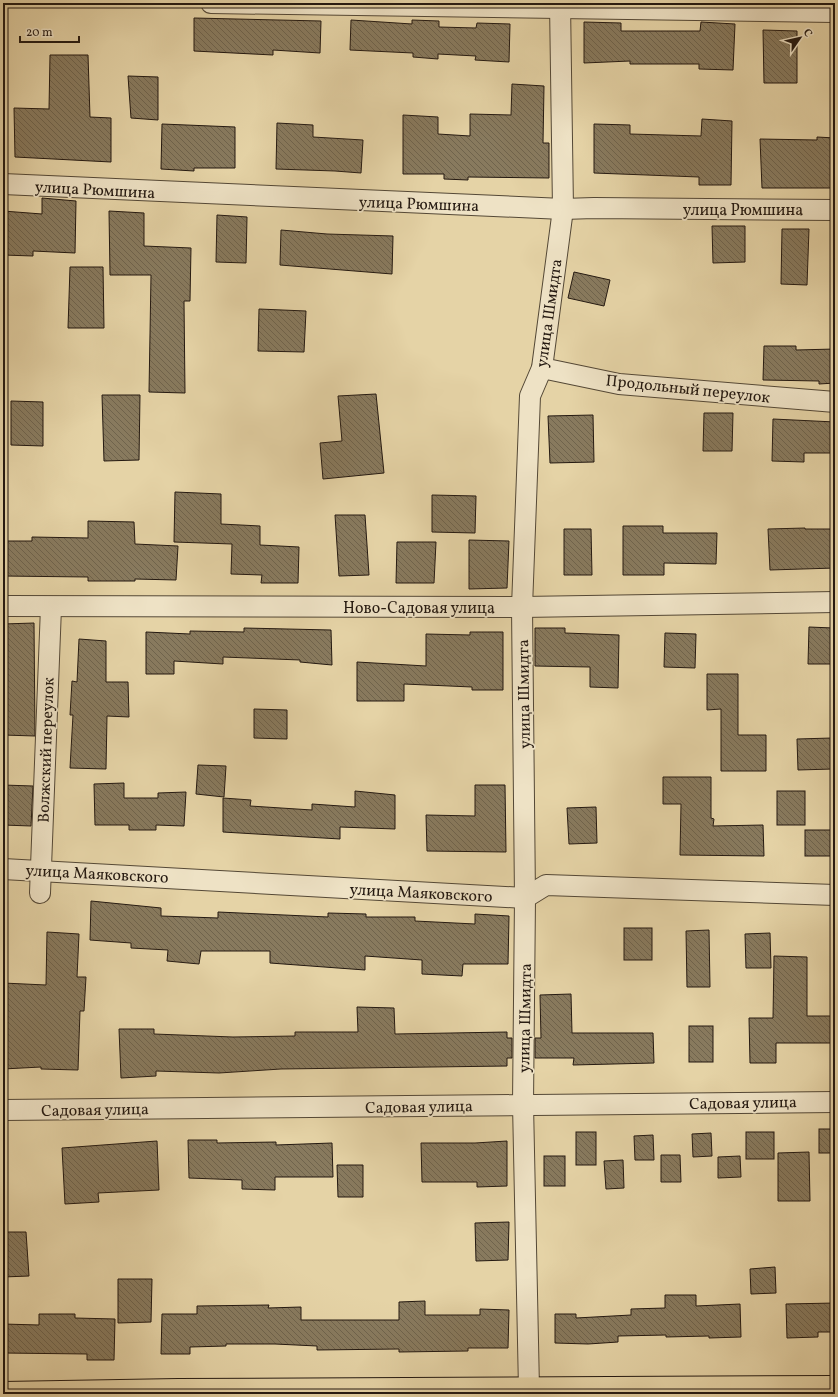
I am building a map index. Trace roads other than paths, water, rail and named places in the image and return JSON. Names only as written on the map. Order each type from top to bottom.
[{"type":"main road","points":[[3,1393],[529,1389],[809,1391],[835,1387]]},
{"type":"street","points":[[211,3],[560,5],[835,12]]},
{"type":"street","name":"улица Шмидта","points":[[529,1389],[523,1104],[525,898],[522,607],[530,396],[542,368],[563,209],[560,5]]},
{"type":"street","name":"улица Рюмшина","points":[[3,184],[563,209],[835,210]]},
{"type":"street","name":"Продольный переулок","points":[[542,368],[619,384],[835,402]]},
{"type":"street","name":"Ново-Садовая улица","points":[[3,606],[522,607],[835,602]]},
{"type":"street","name":"Волжский переулок","points":[[40,893],[51,607]]},
{"type":"street","name":"улица Маяковского","points":[[3,869],[525,898]]},
{"type":"street","points":[[525,898],[546,885],[835,895]]},
{"type":"street","name":"Садовая улица","points":[[3,1110],[835,1102]]}]
